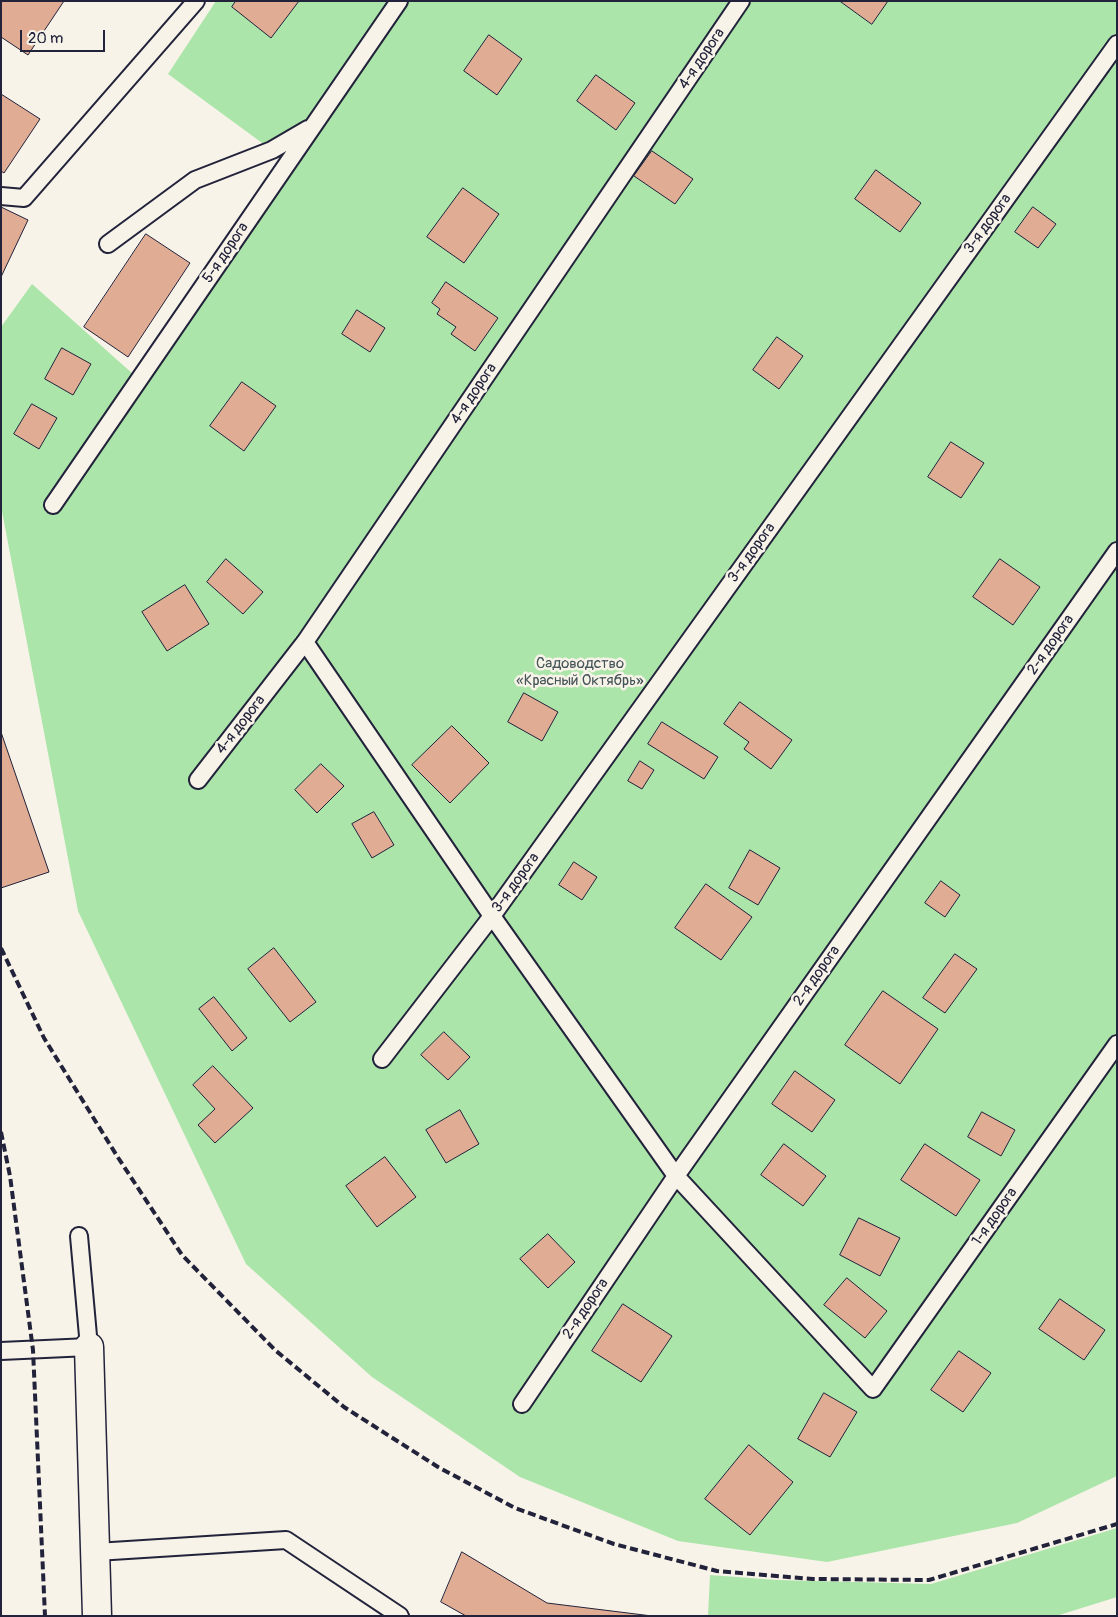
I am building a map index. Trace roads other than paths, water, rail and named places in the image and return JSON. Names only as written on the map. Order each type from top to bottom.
[{"type":"street","points":[[89,1347],[97,1616]]},
{"type":"lane","points":[[1,196],[24,198],[196,1]]},
{"type":"lane","name":"5-я дорога","points":[[53,505],[399,1]]},
{"type":"lane","name":"4-я дорога","points":[[198,780],[305,642],[741,1]]},
{"type":"lane","name":"3-я дорога","points":[[382,1059],[492,916],[1117,44]]},
{"type":"lane","points":[[108,244],[195,180],[272,150],[313,126]]},
{"type":"lane","name":"2-я дорога","points":[[522,1404],[676,1176],[1117,552]]},
{"type":"lane","points":[[305,642],[492,916],[676,1176]]},
{"type":"lane","name":"1-я дорога","points":[[676,1176],[873,1389],[1117,1044]]},
{"type":"lane","points":[[1,1351],[89,1347],[79,1236]]},
{"type":"lane","points":[[96,1552],[286,1540],[400,1616]]},
{"type":"railway","points":[[1,948],[44,1038],[117,1156],[182,1255],[275,1350],[344,1407],[438,1467],[515,1508],[614,1544],[717,1571],[813,1579],[929,1580],[1117,1524]]},
{"type":"railway","points":[[1,1132],[10,1176],[33,1350],[45,1616]]},
{"type":"park label","name":"Садоводство «Красный Октябрь»","points":[[580,672]]}]
